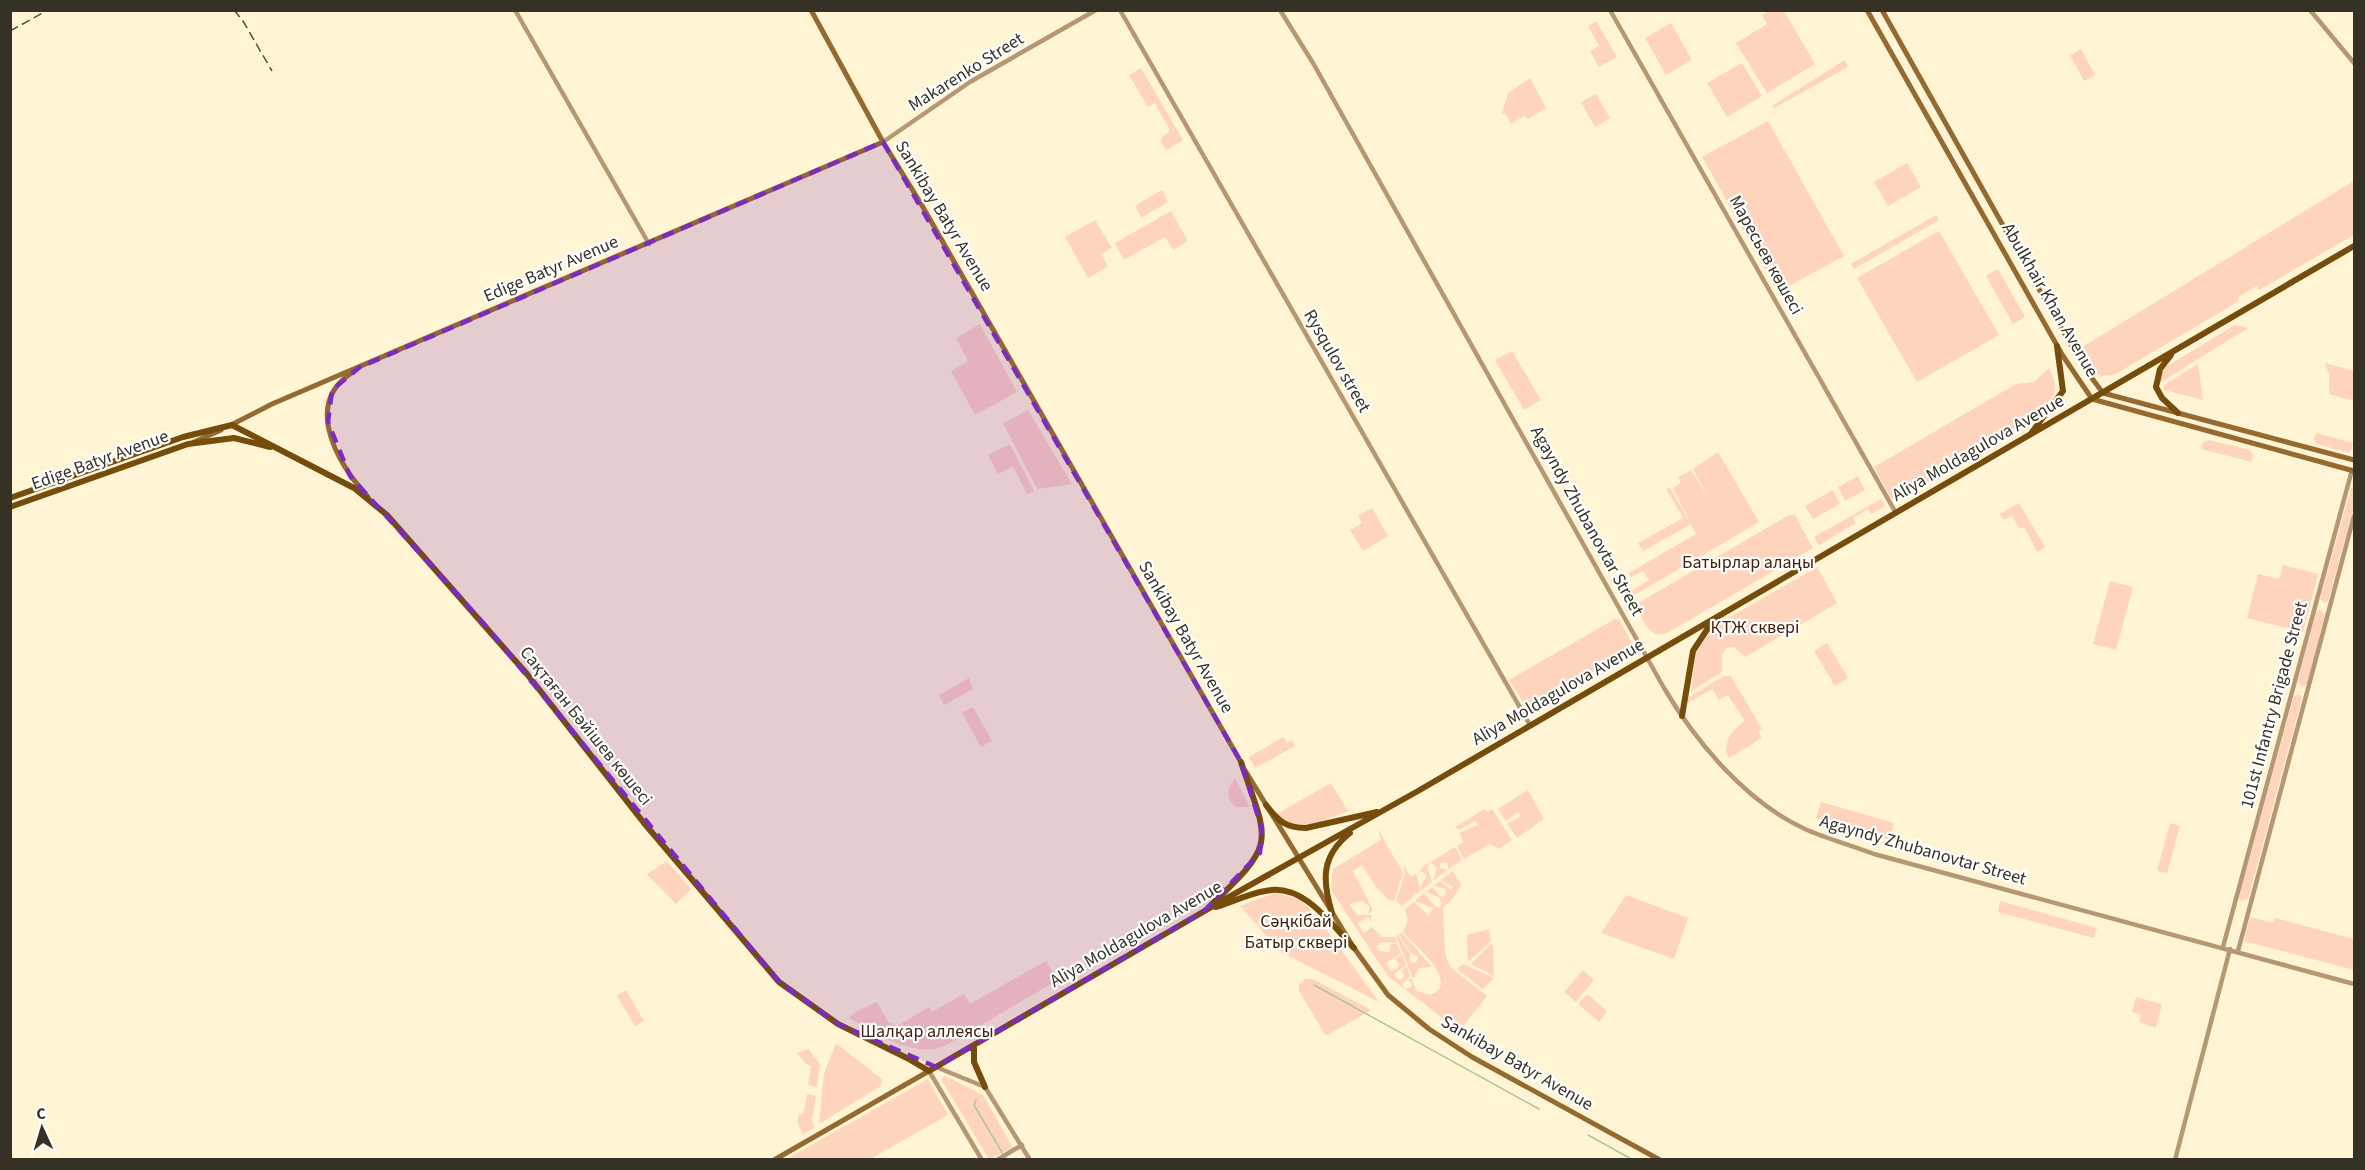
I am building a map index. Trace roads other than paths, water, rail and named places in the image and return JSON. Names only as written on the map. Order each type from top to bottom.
[{"type":"main road","name":"Sankibay Batyr Avenue","points":[[812,10],[883,142],[920,202],[1266,805],[1379,985],[1429,1029],[1472,1057],[1660,1160]]},
{"type":"main road","name":"Abulkhair Khan Avenue","points":[[1867,10],[2057,346],[2092,399],[2353,470]]},
{"type":"main road","name":"Abulkhair Khan Avenue","points":[[1882,10],[2074,349],[2103,393],[2355,460]]},
{"type":"main road","points":[[1921,105],[1932,99]]},
{"type":"main road","name":"Edige Batyr Avenue","points":[[10,507],[188,444],[272,404],[883,142]]},
{"type":"main road","name":"Aliya Moldagulova Avenue","points":[[774,1160],[1204,911],[1371,818],[2355,246]]},
{"type":"main road","points":[[2027,437],[2050,411],[2062,391],[2057,346]]},
{"type":"main road","points":[[2063,356],[2074,349]]},
{"type":"main road","points":[[2174,351],[2160,369],[2156,387],[2162,398],[2178,413]]},
{"type":"main road","points":[[360,367],[332,390],[327,402],[328,422],[340,460],[350,476],[373,502]]},
{"type":"main road","name":"Edige Batyr Avenue","points":[[10,498],[183,436],[232,425]]},
{"type":"main road","name":"Сақтаған Бәйішев көшесі","points":[[232,425],[354,488],[373,502],[412,542],[527,674],[644,823],[779,982],[842,1026],[929,1071]]},
{"type":"main road","points":[[2260,445],[2263,435]]},
{"type":"main road","points":[[188,444],[210,439],[234,438],[283,450]]},
{"type":"main road","points":[[1682,716],[1693,651],[1715,619]]},
{"type":"main road","points":[[1204,911],[1255,862],[1262,846],[1262,829],[1241,762]]},
{"type":"main road","points":[[1266,805],[1278,821],[1295,828],[1306,828],[1386,809]]},
{"type":"main road","points":[[1332,913],[1325,889],[1326,865],[1342,839],[1371,818]]},
{"type":"main road","points":[[1204,911],[1265,891],[1290,892],[1310,903],[1354,948]]},
{"type":"main road","points":[[974,1045],[974,1062],[985,1087]]},
{"type":"main road","name":"Сақтаған Бәйішев көшесі","points":[[907,1058],[936,1067]]},
{"type":"street","points":[[515,10],[649,244]]},
{"type":"street","name":"Makarenko Street","points":[[883,142],[970,82],[1096,10]]},
{"type":"street","name":"Rysqulov street","points":[[1120,10],[1530,725]]},
{"type":"street","name":"Agayndy Zhubanovtar Street","points":[[1280,10],[1682,716],[1725,768],[1754,795],[1804,828],[1888,858],[2355,984]]},
{"type":"street","name":"Маресьев көшесі","points":[[1610,10],[1896,513]]},
{"type":"street","points":[[2310,10],[2355,63]]},
{"type":"street","name":"101st Infantry Brigade Street","points":[[2223,947],[2353,470]]},
{"type":"street","points":[[2348,485],[2355,484]]},
{"type":"street","name":"101st Infantry Brigade Street","points":[[2238,951],[2355,516]]},
{"type":"street","points":[[2316,604],[2329,608]]},
{"type":"street","points":[[2293,687],[2307,691]]},
{"type":"street","points":[[2175,1160],[2230,949]]},
{"type":"street","points":[[936,1067],[985,1087],[1030,1160]]},
{"type":"street","points":[[929,1071],[982,1160]]},
{"type":"street","points":[[997,1160],[1022,1145]]},
{"type":"waterway","points":[[1314,985],[1539,1109]]},
{"type":"waterway","points":[[976,1100],[974,1105],[1003,1154]]},
{"type":"waterway","points":[[1588,1135],[1633,1160]]},
{"type":"railway","points":[[10,31],[48,10]]},
{"type":"railway","points":[[234,10],[243,21],[272,71]]},
{"type":"park label","name":"Батырлар алаңы","points":[[1748,562]]},
{"type":"park label","name":"ҚТЖ сквері","points":[[1755,627]]},
{"type":"park label","name":"Сәңкібай Батыр сквері","points":[[1296,931]]},
{"type":"park label","name":"Шалқар аллеясы","points":[[927,1031]]}]
